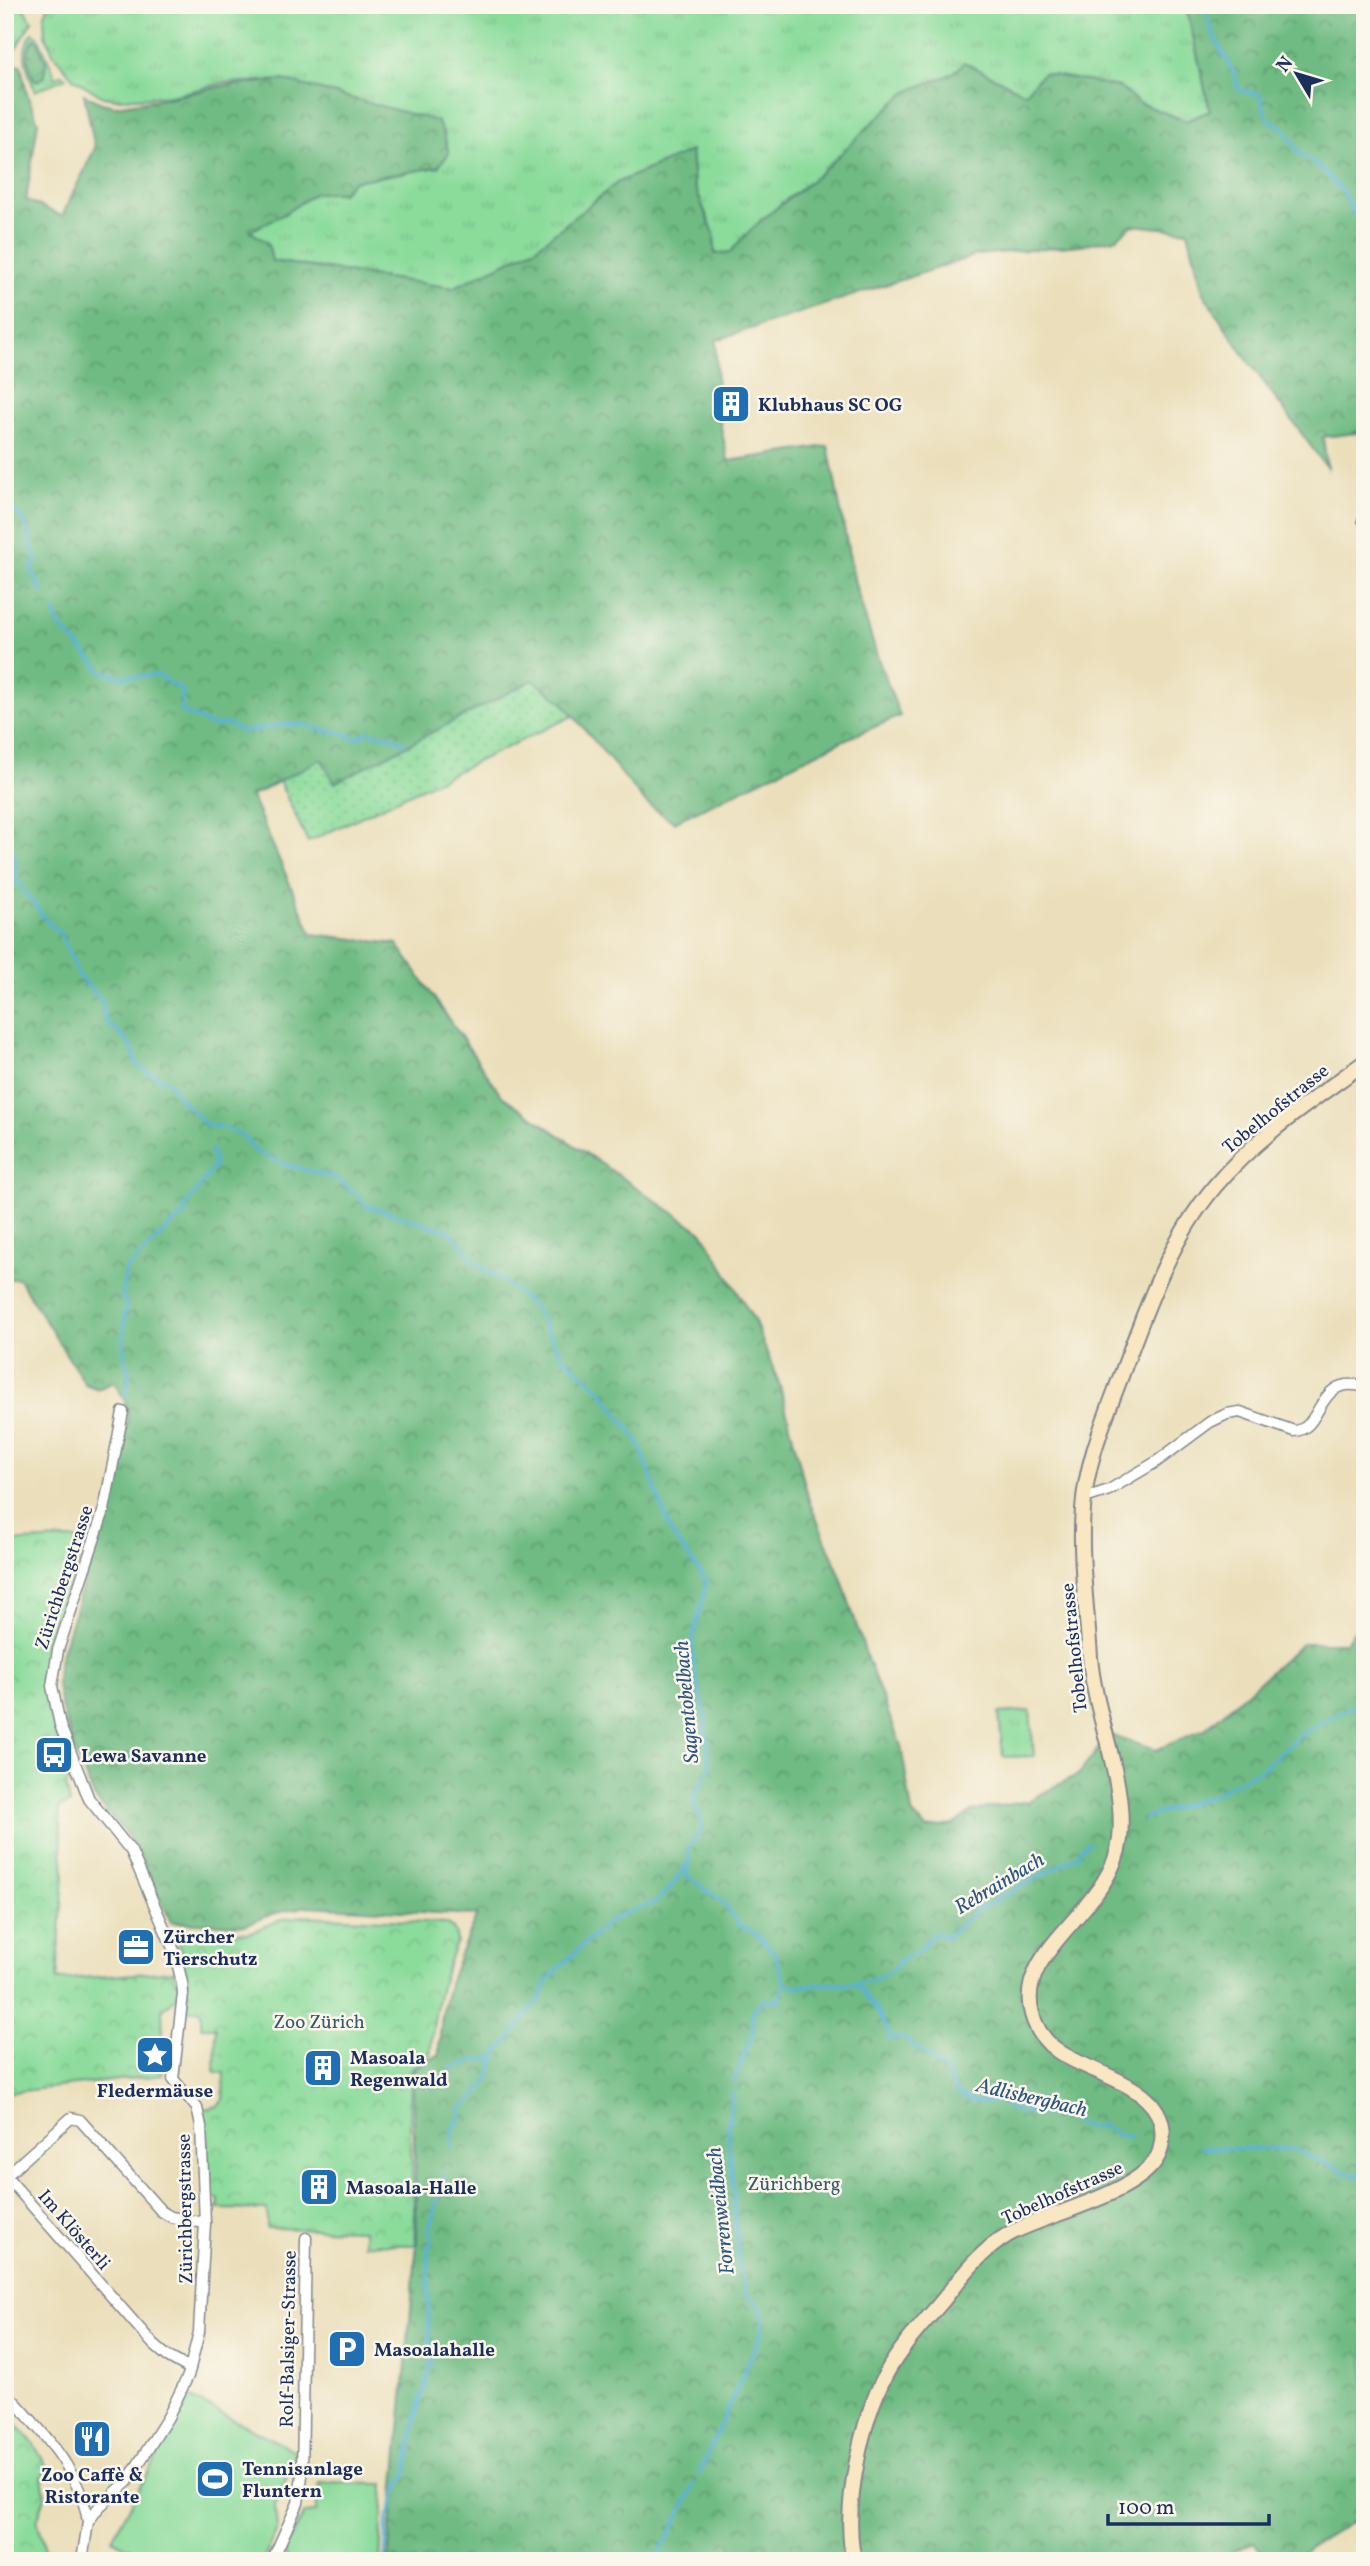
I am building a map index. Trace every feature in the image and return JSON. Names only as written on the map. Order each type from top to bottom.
[{"type":"main road","name":"Tobelhofstrasse","points":[[854,2561],[850,2528],[851,2499],[861,2446],[881,2385],[897,2357],[983,2253],[1010,2234],[1038,2221],[1124,2188],[1157,2159],[1162,2132],[1159,2119],[1151,2105],[1124,2082],[1054,2048],[1038,2029],[1030,2005],[1031,1982],[1040,1961],[1103,1885],[1116,1858],[1120,1834],[1119,1792],[1099,1717],[1092,1675],[1082,1546],[1084,1495],[1090,1465],[1135,1338],[1167,1261],[1193,1216],[1218,1183],[1259,1142],[1365,1062]]},
{"type":"street","points":[[1084,1495],[1091,1496],[1109,1490],[1156,1462],[1210,1422],[1227,1414],[1240,1412],[1294,1431],[1301,1430],[1308,1426],[1317,1408],[1330,1393],[1350,1383],[1365,1387]]},
{"type":"street","name":"Zürichbergstrasse","points":[[88,2522],[99,2507],[127,2482],[140,2464],[168,2417],[190,2369],[199,2332],[205,2223],[201,2126],[197,2108],[191,2097],[173,2079],[183,1994],[180,1971],[131,1851],[89,1799],[60,1725],[52,1686],[58,1650],[104,1510],[123,1412]]},
{"type":"street","name":"Im Klösterli","points":[[190,2369],[154,2345],[5,2176],[71,2118],[80,2120],[161,2211],[171,2217],[205,2223]]},
{"type":"street","name":"Rolf-Balsiger-Strasse","points":[[272,2561],[298,2503],[302,2476],[306,2238]]},
{"type":"street","points":[[5,2391],[57,2450],[82,2494],[88,2522],[82,2561]]},
{"type":"green space","points":[[5,5],[21,5],[32,21],[13,53],[5,51]]},
{"type":"green space","points":[[49,5],[1186,5],[1210,111],[1186,121],[1139,103],[1119,87],[1025,93],[960,68],[782,203],[731,252],[715,255],[714,234],[694,185],[691,152],[618,182],[536,248],[453,288],[272,261],[250,231],[284,214],[315,193],[342,193],[353,181],[438,167],[284,80],[223,83],[171,96],[116,99],[103,97],[73,78],[53,53],[45,35],[44,16]]},
{"type":"green space","name":"Zürichberg","points":[[1186,5],[1365,5],[1365,432],[1323,437],[1327,468],[1246,358],[1203,293],[1188,231],[1133,225],[1115,239],[977,255],[716,340],[717,408],[728,461],[828,446],[855,584],[877,656],[900,716],[674,822],[646,803],[562,702],[533,680],[335,783],[321,760],[251,796],[312,934],[397,944],[502,1096],[703,1233],[754,1320],[780,1386],[809,1501],[841,1577],[868,1661],[901,1746],[912,1813],[926,1829],[953,1825],[972,1811],[1028,1801],[1079,1774],[1109,1735],[1156,1750],[1205,1729],[1303,1643],[1345,1643],[1365,1617],[1365,2514],[1288,2561],[1268,2561],[1254,2542],[1211,2561],[388,2561],[417,2243],[412,2069],[439,2055],[445,1998],[477,1915],[307,1906],[272,1914],[245,1925],[171,1922],[138,1851],[94,1797],[75,1751],[57,1686],[58,1665],[119,1470],[128,1419],[125,1400],[114,1382],[98,1389],[85,1384],[19,1279],[5,1279],[5,51],[13,53],[14,58],[6,75],[10,76],[16,65],[21,65],[27,94],[38,122],[26,200],[62,216],[95,148],[84,94],[101,103],[115,106],[223,86],[284,80],[437,121],[449,153],[438,167],[353,181],[342,193],[315,193],[284,214],[250,231],[268,243],[272,261],[453,288],[536,248],[618,182],[691,151],[694,185],[714,234],[715,254],[731,252],[751,230],[820,173],[903,95],[952,73],[964,62],[1025,93],[1043,73],[1119,87],[1139,103],[1186,121],[1210,111]]},
{"type":"green space","points":[[33,33],[38,36],[56,78],[62,74],[66,78],[35,91],[25,54],[28,40]]},
{"type":"green space","points":[[34,39],[37,40],[46,62],[44,76],[38,81],[34,79],[28,58]]},
{"type":"green space","points":[[533,680],[562,702],[573,716],[308,842],[279,781],[321,759],[335,783]]},
{"type":"green space","name":"Zoo Zürich","points":[[86,1540],[54,1634],[47,1671],[48,1699],[53,1722],[73,1776],[66,1785],[70,1803],[59,1807],[64,1874],[57,1980],[174,1971],[176,1982],[188,1981],[178,1941],[183,1933],[190,1931],[249,1933],[283,1919],[304,1916],[445,1923],[450,1926],[457,1941],[438,1998],[430,2057],[411,2068],[410,2134],[416,2245],[364,2244],[364,2230],[267,2228],[267,2210],[218,2209],[219,2199],[211,2198],[202,2110],[218,2106],[223,2100],[224,2073],[215,2072],[216,2027],[201,2027],[201,2010],[186,2010],[189,1992],[177,1991],[177,1996],[162,2011],[162,2075],[5,2093],[5,1542]]},
{"type":"green space","points":[[1030,1711],[1034,1756],[1003,1757],[999,1713]]},
{"type":"green space","name":"Tennisanlage Fluntern","points":[[189,2397],[297,2452],[275,2506],[277,2529],[263,2561],[156,2561],[112,2539]]},
{"type":"green space","points":[[5,2411],[33,2443],[49,2470],[42,2476],[45,2497],[37,2521],[43,2538],[46,2561],[5,2561]]},
{"type":"green space","points":[[319,2483],[384,2484],[380,2561],[287,2561],[285,2549],[305,2513],[316,2512]]},
{"type":"waterway","points":[[1205,5],[1207,16]]},
{"type":"waterway","points":[[1209,22],[1239,90],[1259,94],[1267,118],[1284,129],[1298,152],[1323,170],[1343,193],[1365,235]]},
{"type":"waterway","points":[[5,504],[25,521],[36,562],[31,568],[42,592]]},
{"type":"waterway","points":[[54,609],[58,624],[102,671],[122,677],[158,675],[183,691],[181,711],[213,726],[227,724],[244,732],[278,725],[301,724],[340,732],[356,739],[367,732],[393,737],[404,743]]},
{"type":"waterway","name":"Sagentobelbach","points":[[5,833],[15,859],[15,878],[46,920],[61,934],[79,976],[103,1002],[105,1021],[130,1044],[136,1064],[146,1072],[169,1081],[181,1100],[207,1125],[224,1127],[242,1135],[257,1152],[286,1165],[336,1178],[357,1194],[365,1205],[451,1232],[477,1264],[501,1279],[533,1306],[562,1356],[599,1388],[638,1441],[672,1534],[707,1582],[692,1642],[694,1670],[705,1714],[709,1769],[693,1799],[703,1825],[689,1849],[687,1876],[724,1903],[738,1924],[756,1934],[774,1952],[785,1983],[795,1987],[856,1984],[876,1979],[892,1970],[901,1960],[918,1952],[934,1933],[948,1938],[959,1925],[980,1909],[1077,1856],[1081,1848],[1089,1843]]},
{"type":"waterway","points":[[125,1398],[129,1378],[123,1341],[126,1303],[122,1295],[126,1269],[186,1214],[184,1208],[215,1165],[211,1150]]},
{"type":"waterway","name":"Rebrainbach","points":[[1145,1818],[1210,1796],[1263,1768],[1305,1731],[1365,1698]]},
{"type":"waterway","points":[[452,2148],[453,2130],[460,2119],[461,2109],[483,2087],[493,2067],[494,2058],[545,1991],[545,1982],[613,1919],[653,1903],[663,1895],[685,1866]]},
{"type":"waterway","name":"Forrenweidbach","points":[[734,2082],[753,2033],[752,2012],[764,1999],[778,2002],[785,1983]]},
{"type":"waterway","name":"Adlisbergbach","points":[[856,1984],[880,2016],[890,2038],[904,2038],[947,2074],[957,2093],[971,2101],[1002,2102],[1011,2110],[1070,2118],[1082,2126],[1102,2126],[1130,2137]]},
{"type":"waterway","points":[[450,2069],[472,2061],[494,2058]]},
{"type":"waterway","name":"Forrenweidbach","points":[[699,2474],[763,2329],[762,2308],[746,2295],[739,2266],[728,2129],[732,2093]]},
{"type":"waterway","name":"Adlisbergbach","points":[[1201,2148],[1292,2149],[1365,2180]]},
{"type":"waterway","points":[[1357,2174],[1365,2167]]},
{"type":"waterway","points":[[385,2561],[388,2518],[399,2486],[407,2473],[415,2420],[431,2365],[433,2350],[429,2336],[428,2248],[432,2241],[429,2230],[444,2176]]},
{"type":"waterway","name":"Forrenweidbach","points":[[656,2561],[695,2484]]},
{"type":"place","name":"Klubhaus SC OG","points":[[731,404]]},
{"type":"place","name":"Lewa Savanne","points":[[54,1755]]},
{"type":"place","name":"Zürcher Tierschutz","points":[[136,1947]]},
{"type":"place","name":"Fledermäuse","points":[[155,2055]]},
{"type":"place","name":"Masoala Regenwald","points":[[323,2068]]},
{"type":"place","name":"Masoala-Halle","points":[[319,2187]]},
{"type":"place","name":"Masoalahalle","points":[[347,2349]]},
{"type":"place","name":"Zoo Caffè & Ristorante","points":[[92,2439]]},
{"type":"place","name":"Tennisanlage Fluntern","points":[[215,2479]]}]
